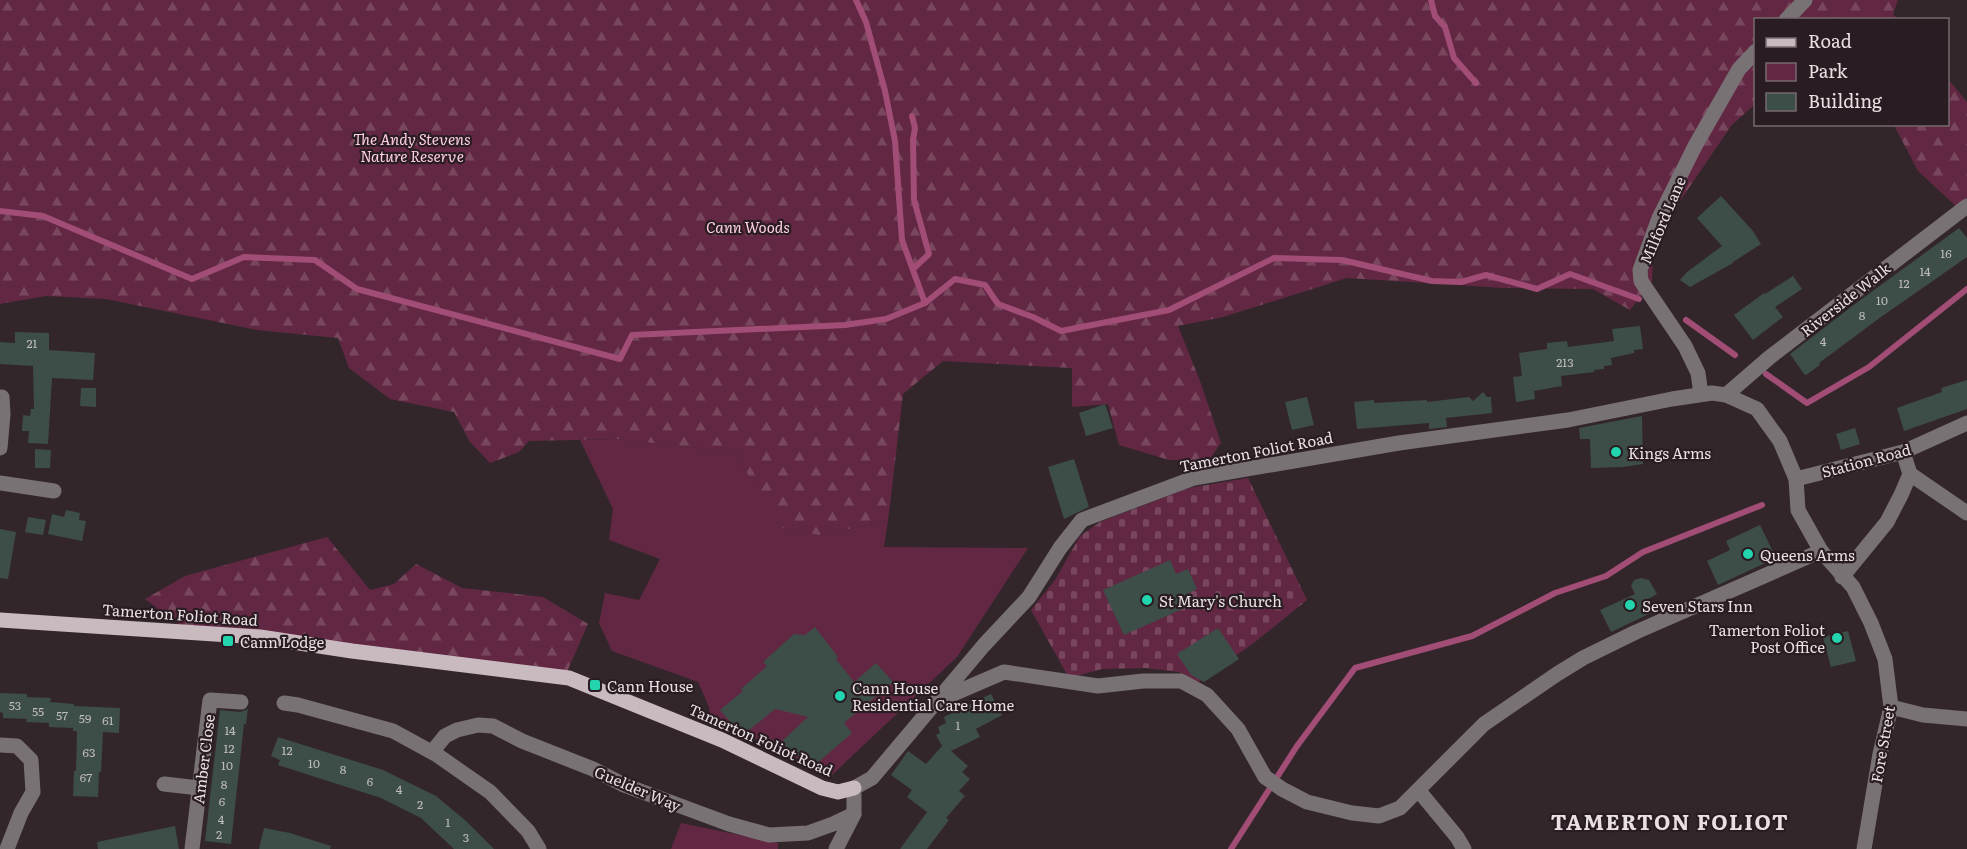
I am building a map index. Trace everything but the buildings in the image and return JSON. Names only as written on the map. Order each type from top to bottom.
[{"type":"main road","name":"Tamerton Foliot Road","points":[[0,620],[260,637],[569,678],[722,740],[822,788],[838,792],[854,788]]},
{"type":"street","points":[[1788,18],[1805,0]]},
{"type":"street","name":"Milford Lane","points":[[1701,394],[1698,373],[1685,346],[1641,280],[1640,270],[1659,218],[1695,146],[1739,69],[1754,52]]},
{"type":"street","name":"Riverside Walk","points":[[1726,395],[1770,357],[1967,206]]},
{"type":"street","name":"Fore Street","points":[[1701,394],[1726,395],[1757,409],[1780,441],[1796,478],[1798,510],[1821,551],[1853,587],[1871,623],[1885,659],[1891,707],[1880,754],[1864,849]]},
{"type":"street","name":"Tamerton Foliot Road","points":[[854,788],[872,778],[984,645],[1029,597],[1060,548],[1082,520],[1194,478],[1399,443],[1568,420],[1701,394]]},
{"type":"street","points":[[0,448],[2,397]]},
{"type":"street","name":"Station Road","points":[[1796,478],[1903,452],[1967,423]]},
{"type":"street","points":[[1903,452],[1910,474],[1967,513]]},
{"type":"street","points":[[1842,577],[1887,522],[1910,474]]},
{"type":"street","points":[[0,483],[54,491]]},
{"type":"street","points":[[935,702],[1004,672],[1098,686],[1143,681],[1181,681],[1207,695],[1238,729],[1265,777],[1282,789],[1307,802],[1352,813],[1379,816],[1400,808],[1484,724],[1541,683],[1583,658],[1636,632],[1821,551]]},
{"type":"street","name":"Amber Close","points":[[192,849],[210,700],[241,702]]},
{"type":"street","points":[[284,703],[393,730],[432,752],[490,792],[528,831],[539,849]]},
{"type":"street","points":[[1891,707],[1923,715],[1967,719]]},
{"type":"street","name":"Guelder Way","points":[[432,752],[445,736],[457,730],[478,724],[492,726],[624,785],[729,824],[769,835],[808,834],[854,814]]},
{"type":"street","points":[[0,745],[16,746],[31,760],[33,792],[21,813],[7,849]]},
{"type":"street","points":[[164,784],[200,788]]},
{"type":"street","points":[[836,849],[854,814],[854,788]]},
{"type":"street","points":[[1419,791],[1457,837],[1464,849]]},
{"type":"green space","name":"Cann Woods","points":[[0,0],[1898,0],[1893,14],[1896,18],[1754,18],[1754,105],[1731,126],[1654,239],[1652,281],[1630,310],[1593,289],[1504,288],[1347,278],[1223,317],[1178,326],[1221,443],[1209,460],[1169,460],[1119,445],[1108,404],[1072,407],[1072,368],[943,361],[903,394],[888,521],[819,535],[776,527],[736,452],[617,439],[529,441],[519,452],[490,463],[470,442],[454,412],[390,399],[349,368],[338,338],[257,330],[106,299],[46,296],[0,304]]},
{"type":"green space","points":[[1949,80],[1967,102],[1967,198],[1957,207],[1918,171],[1895,126],[1949,126]]},
{"type":"green space","points":[[617,439],[736,452],[777,527],[819,535],[888,521],[884,547],[1028,548],[957,657],[832,775],[710,717],[709,707],[698,682],[612,651],[599,623],[605,593],[639,600],[660,559],[609,540],[613,509],[580,440]]},
{"type":"green space","points":[[1248,478],[1307,600],[1255,642],[1197,683],[1179,672],[1146,668],[1102,669],[1069,678],[1031,610],[1055,580],[1080,536],[1100,522],[1189,488]]},
{"type":"green space","points":[[327,537],[370,590],[394,584],[416,564],[462,588],[543,597],[588,624],[566,674],[180,625],[145,599],[185,576]]},
{"type":"green space","points":[[681,823],[778,843],[778,849],[671,849]]},
{"type":"waterway","points":[[856,0],[866,22],[885,91],[895,141],[902,240],[925,303]]},
{"type":"waterway","points":[[1431,0],[1435,16],[1445,27],[1454,58],[1476,83]]},
{"type":"waterway","points":[[912,116],[915,128],[913,140],[914,200],[929,254],[913,269]]},
{"type":"waterway","points":[[0,211],[43,216],[192,279],[244,257],[315,260],[357,289],[620,359],[632,335],[845,325],[886,319],[925,303],[955,279],[985,285],[998,304],[1033,317],[1061,331],[1169,310],[1274,258],[1342,260],[1432,281],[1461,282],[1486,275],[1537,289],[1570,274],[1639,299]]},
{"type":"waterway","points":[[1766,374],[1807,403],[1869,367],[1967,289]]},
{"type":"waterway","points":[[1686,320],[1735,355]]},
{"type":"waterway","points":[[1231,849],[1297,746],[1355,668],[1472,636],[1555,593],[1606,576],[1643,552],[1762,505]]},
{"type":"place","name":"Kings Arms","points":[[1616,452]]},
{"type":"place","name":"Queens Arms","points":[[1748,554]]},
{"type":"place","name":"St Mary's Church","points":[[1147,600]]},
{"type":"place","name":"Seven Stars Inn","points":[[1630,605]]},
{"type":"place","name":"Tamerton Foliot Post Office","points":[[1837,638]]},
{"type":"place","name":"Cann Lodge","points":[[228,641]]},
{"type":"place","name":"Cann House","points":[[595,685]]},
{"type":"place","name":"Cann House Residential Care Home","points":[[840,696]]},
{"type":"district","name":"TAMERTON FOLIOT","points":[[1670,820]]},
{"type":"park label","name":"The Andy Stevens Nature Reserve","points":[[412,146]]}]
